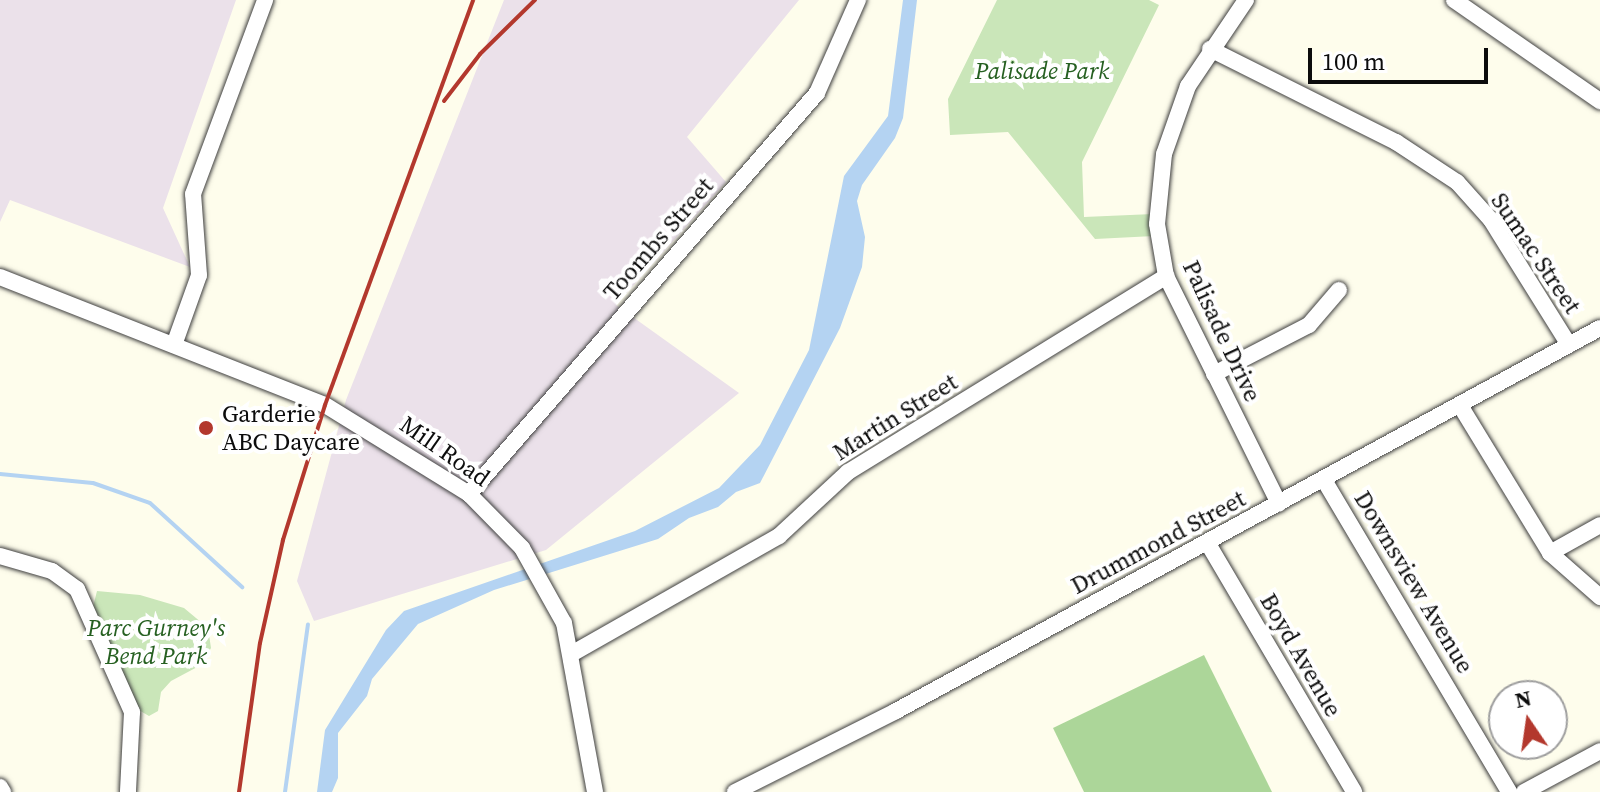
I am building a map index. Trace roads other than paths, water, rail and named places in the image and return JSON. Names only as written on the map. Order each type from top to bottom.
[{"type":"street","points":[[174,345],[199,275],[193,194],[265,0]]},
{"type":"street","name":"Toombs Street","points":[[469,494],[817,93],[858,0]]},
{"type":"street","name":"Palisade Drive","points":[[1246,0],[1210,49],[1188,86],[1164,154],[1157,224],[1166,276],[1279,504]]},
{"type":"street","points":[[1454,0],[1600,101]]},
{"type":"street","name":"Sumac Street","points":[[1210,49],[1396,142],[1457,182],[1491,220],[1569,345]]},
{"type":"street","name":"Martin Street","points":[[573,653],[779,536],[848,472],[1166,276]]},
{"type":"street","name":"Mill Road","points":[[0,277],[350,417],[469,494],[522,548],[556,604],[573,653],[595,792]]},
{"type":"street","points":[[1214,374],[1309,325],[1339,290]]},
{"type":"street","name":"Drummond Street","points":[[735,792],[1461,407],[1600,328]]},
{"type":"street","points":[[1461,407],[1550,553],[1567,573],[1600,597]]},
{"type":"street","name":"Downsview Avenue","points":[[1324,480],[1509,792]]},
{"type":"street","points":[[1550,553],[1600,525]]},
{"type":"street","name":"Boyd Avenue","points":[[1207,542],[1354,792]]},
{"type":"street","points":[[0,556],[52,571],[77,589],[132,712],[128,792]]},
{"type":"street","points":[[1524,792],[1600,751]]},
{"type":"street","points":[[0,787],[3,792]]},
{"type":"water","points":[[903,0],[917,0],[903,118],[895,138],[862,185],[857,201],[865,237],[862,267],[840,328],[760,483],[736,492],[718,507],[689,518],[658,539],[494,590],[418,624],[372,679],[367,696],[338,733],[338,778],[332,792],[317,792],[325,730],[386,630],[404,611],[635,531],[719,488],[760,445],[809,350],[844,176],[888,116]]},
{"type":"waterway","points":[[0,474],[93,483],[150,503],[242,587]]},
{"type":"waterway","points":[[285,792],[308,625]]},
{"type":"railway","points":[[239,792],[260,643],[283,540],[325,405],[473,0]]},
{"type":"railway","points":[[444,101],[480,54],[535,0]]},
{"type":"place","name":"Garderie ABC Daycare","points":[[206,428]]},
{"type":"park label","name":"Palisade Park","points":[[1042,71]]},
{"type":"park label","name":"Parc Gurney's Bend Park","points":[[156,642]]}]
